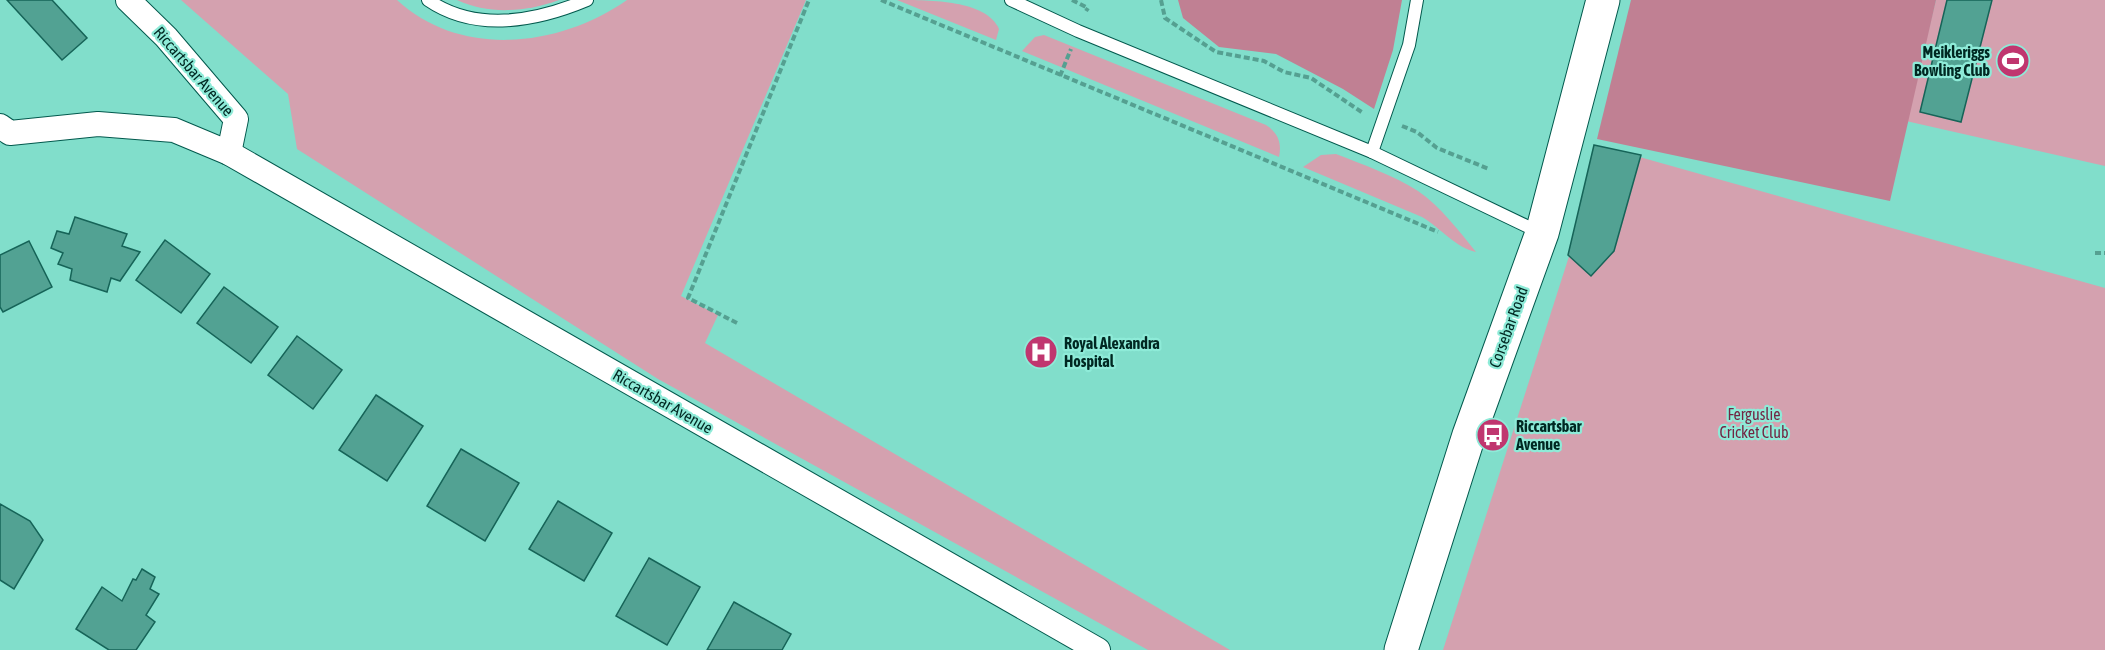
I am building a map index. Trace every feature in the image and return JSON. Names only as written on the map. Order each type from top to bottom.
[{"type":"main road","name":"Corsebar Road","points":[[1401,650],[1469,435],[1542,233],[1604,0]]},
{"type":"street","name":"Riccartsbar Avenue","points":[[128,0],[166,37],[236,118],[229,153]]},
{"type":"street","name":"Riccartsbar Avenue","points":[[3,134],[98,124],[174,130],[229,153],[1098,650]]},
{"type":"lane","points":[[428,0],[438,7],[476,19],[518,20],[559,12],[587,0]]},
{"type":"lane","points":[[1011,0],[1027,3],[1372,152],[1542,233]]},
{"type":"lane","points":[[1372,152],[1409,45],[1417,0]]},
{"type":"path","points":[[737,323],[688,298],[809,0]]},
{"type":"path","points":[[881,0],[1438,232]]},
{"type":"path","points":[[1161,0],[1165,18],[1216,52],[1264,61],[1284,72],[1311,78],[1357,111],[1417,132],[1437,148],[1489,169]]},
{"type":"path","points":[[2095,253],[2105,253]]},
{"type":"green space","points":[[181,0],[397,0],[423,19],[451,32],[480,38],[511,40],[542,36],[572,28],[601,16],[627,0],[806,0],[681,296],[718,315],[705,343],[1230,650],[1148,650],[658,379],[297,149],[288,94]]},
{"type":"green space","points":[[457,0],[559,0],[534,7],[495,10]]},
{"type":"green space","points":[[897,0],[925,0],[970,7],[992,19],[999,29],[996,40]]},
{"type":"green space","name":"Meikleriggs Bowling Club","points":[[1936,0],[2105,0],[2105,166],[1906,121]]},
{"type":"green space","points":[[1044,35],[1266,125],[1274,131],[1278,139],[1279,157],[1022,51],[1035,37]]},
{"type":"green space","name":"Ferguslie Cricket Club","points":[[1604,147],[2105,288],[2105,650],[1443,650]]},
{"type":"green space","points":[[1336,154],[1388,175],[1418,191],[1442,212],[1476,252],[1462,247],[1422,217],[1303,167],[1321,155]]},
{"type":"shaded area","points":[[1178,0],[1402,0],[1393,50],[1374,109],[1343,89],[1276,54],[1219,47],[1183,18]]},
{"type":"shaded area","points":[[1631,0],[1936,0],[1890,201],[1597,139]]},
{"type":"building","points":[[7,0],[52,0],[87,38],[62,60]]},
{"type":"building","points":[[1947,0],[1992,0],[1961,122],[1920,112]]},
{"type":"building","points":[[1594,145],[1641,155],[1614,251],[1591,276],[1568,255]]},
{"type":"building","points":[[75,217],[127,234],[122,246],[140,252],[120,281],[111,278],[107,292],[70,280],[72,269],[58,264],[63,253],[51,248],[57,231],[69,234]]},
{"type":"building","points":[[165,240],[210,274],[181,313],[136,280]]},
{"type":"building","points":[[29,241],[52,287],[3,312],[0,307],[0,255]]},
{"type":"building","points":[[224,287],[278,327],[251,363],[197,323]]},
{"type":"building","points":[[297,336],[342,370],[313,409],[268,375]]},
{"type":"building","points":[[376,395],[423,426],[387,481],[339,450]]},
{"type":"building","points":[[461,449],[519,483],[485,541],[427,506]]},
{"type":"building","points":[[558,501],[612,533],[584,581],[529,549]]},
{"type":"building","points":[[0,504],[30,521],[43,540],[14,589],[0,580]]},
{"type":"building","points":[[649,558],[700,587],[667,645],[616,616]]},
{"type":"building","points":[[142,569],[155,577],[150,589],[159,594],[146,615],[155,622],[136,650],[109,650],[76,629],[102,587],[122,601],[133,579],[136,580]]},
{"type":"building","points":[[734,602],[791,634],[782,650],[707,650]]},
{"type":"place","name":"Meikleriggs Bowling Club","points":[[2013,61]]},
{"type":"place","name":"Royal Alexandra Hospital","points":[[1041,352]]},
{"type":"place","name":"Riccartsbar Avenue","points":[[1493,435]]}]
